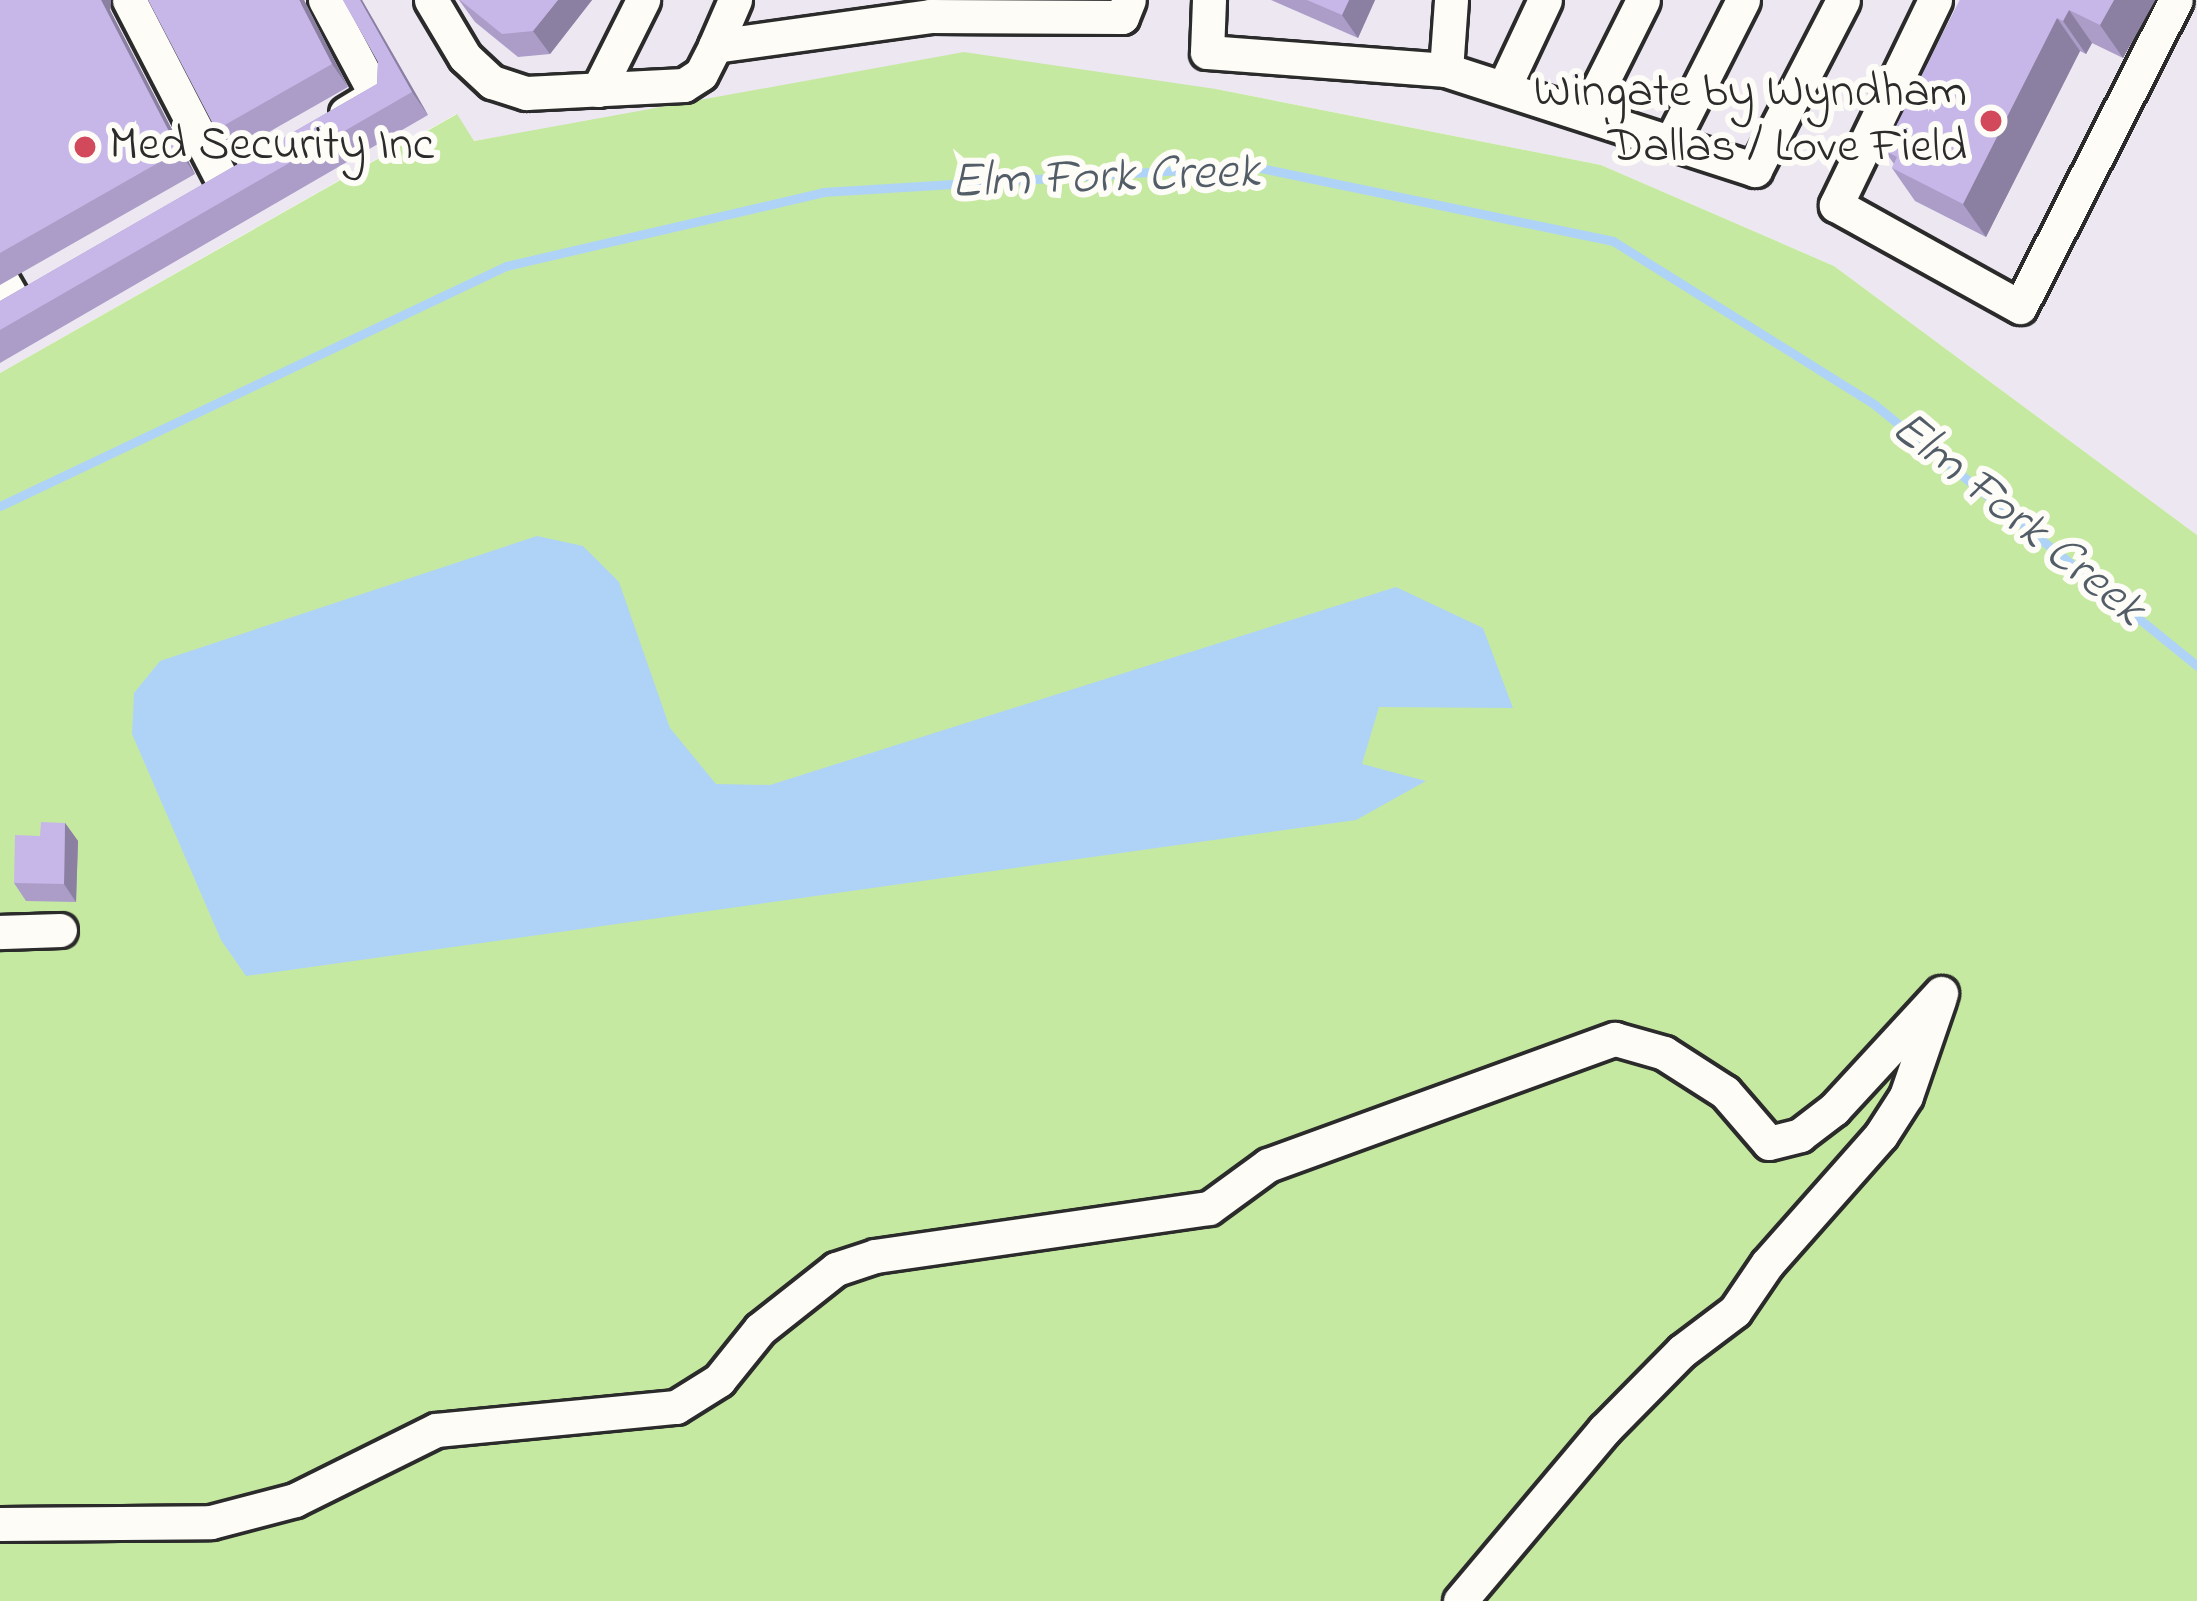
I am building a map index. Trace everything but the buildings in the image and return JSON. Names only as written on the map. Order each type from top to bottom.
[{"type":"lane","points":[[129,0],[225,185]]},
{"type":"lane","points":[[316,132],[376,95],[325,0]]},
{"type":"lane","points":[[431,0],[465,57],[492,82],[526,93],[684,85],[701,74],[735,0]]},
{"type":"lane","points":[[598,90],[643,0]]},
{"type":"lane","points":[[715,46],[930,16],[1122,17],[1129,0]]},
{"type":"lane","points":[[1209,0],[1207,52],[1446,70],[1755,170],[1843,0]]},
{"type":"lane","points":[[1446,70],[1451,0]]},
{"type":"lane","points":[[1504,87],[1545,0]]},
{"type":"lane","points":[[1586,114],[1643,0]]},
{"type":"lane","points":[[1671,142],[1743,0]]},
{"type":"lane","points":[[1936,0],[1836,205],[2020,308],[2176,0]]},
{"type":"lane","points":[[187,206],[260,164]]},
{"type":"lane","points":[[5,296],[53,280]]},
{"type":"lane","points":[[0,932],[60,931]]},
{"type":"lane","points":[[0,1523],[211,1522],[295,1500],[436,1430],[676,1407],[718,1380],[760,1329],[836,1269],[875,1256],[1209,1208],[1268,1165],[1615,1039],[1664,1053],[1725,1092],[1769,1143],[1800,1135],[1834,1109],[1941,992],[1906,1096],[1881,1135],[1766,1264],[1735,1311],[1682,1351],[1604,1430],[1460,1601]]},
{"type":"shaded area","points":[[0,0],[2197,0],[2197,535],[1834,266],[1601,165],[1216,89],[641,114],[473,141],[456,114],[0,373]]},
{"type":"green space","points":[[964,52],[1216,89],[1601,165],[1834,266],[2197,535],[2197,1601],[0,1601],[0,373],[457,114],[474,141]]},
{"type":"water","points":[[537,536],[583,546],[619,582],[670,728],[716,784],[770,785],[1396,587],[1483,628],[1513,708],[1379,707],[1362,764],[1426,781],[1356,820],[246,976],[221,940],[132,734],[134,693],[160,661]]},
{"type":"waterway","name":"Elm Fork Creek","points":[[0,506],[506,266],[823,192],[1251,166],[1613,241],[1875,405],[2197,666]]},
{"type":"place","name":"Wingate by Wyndham Dallas / Love Field","points":[[1991,121]]},
{"type":"place","name":"Med Security Inc","points":[[85,147]]}]
